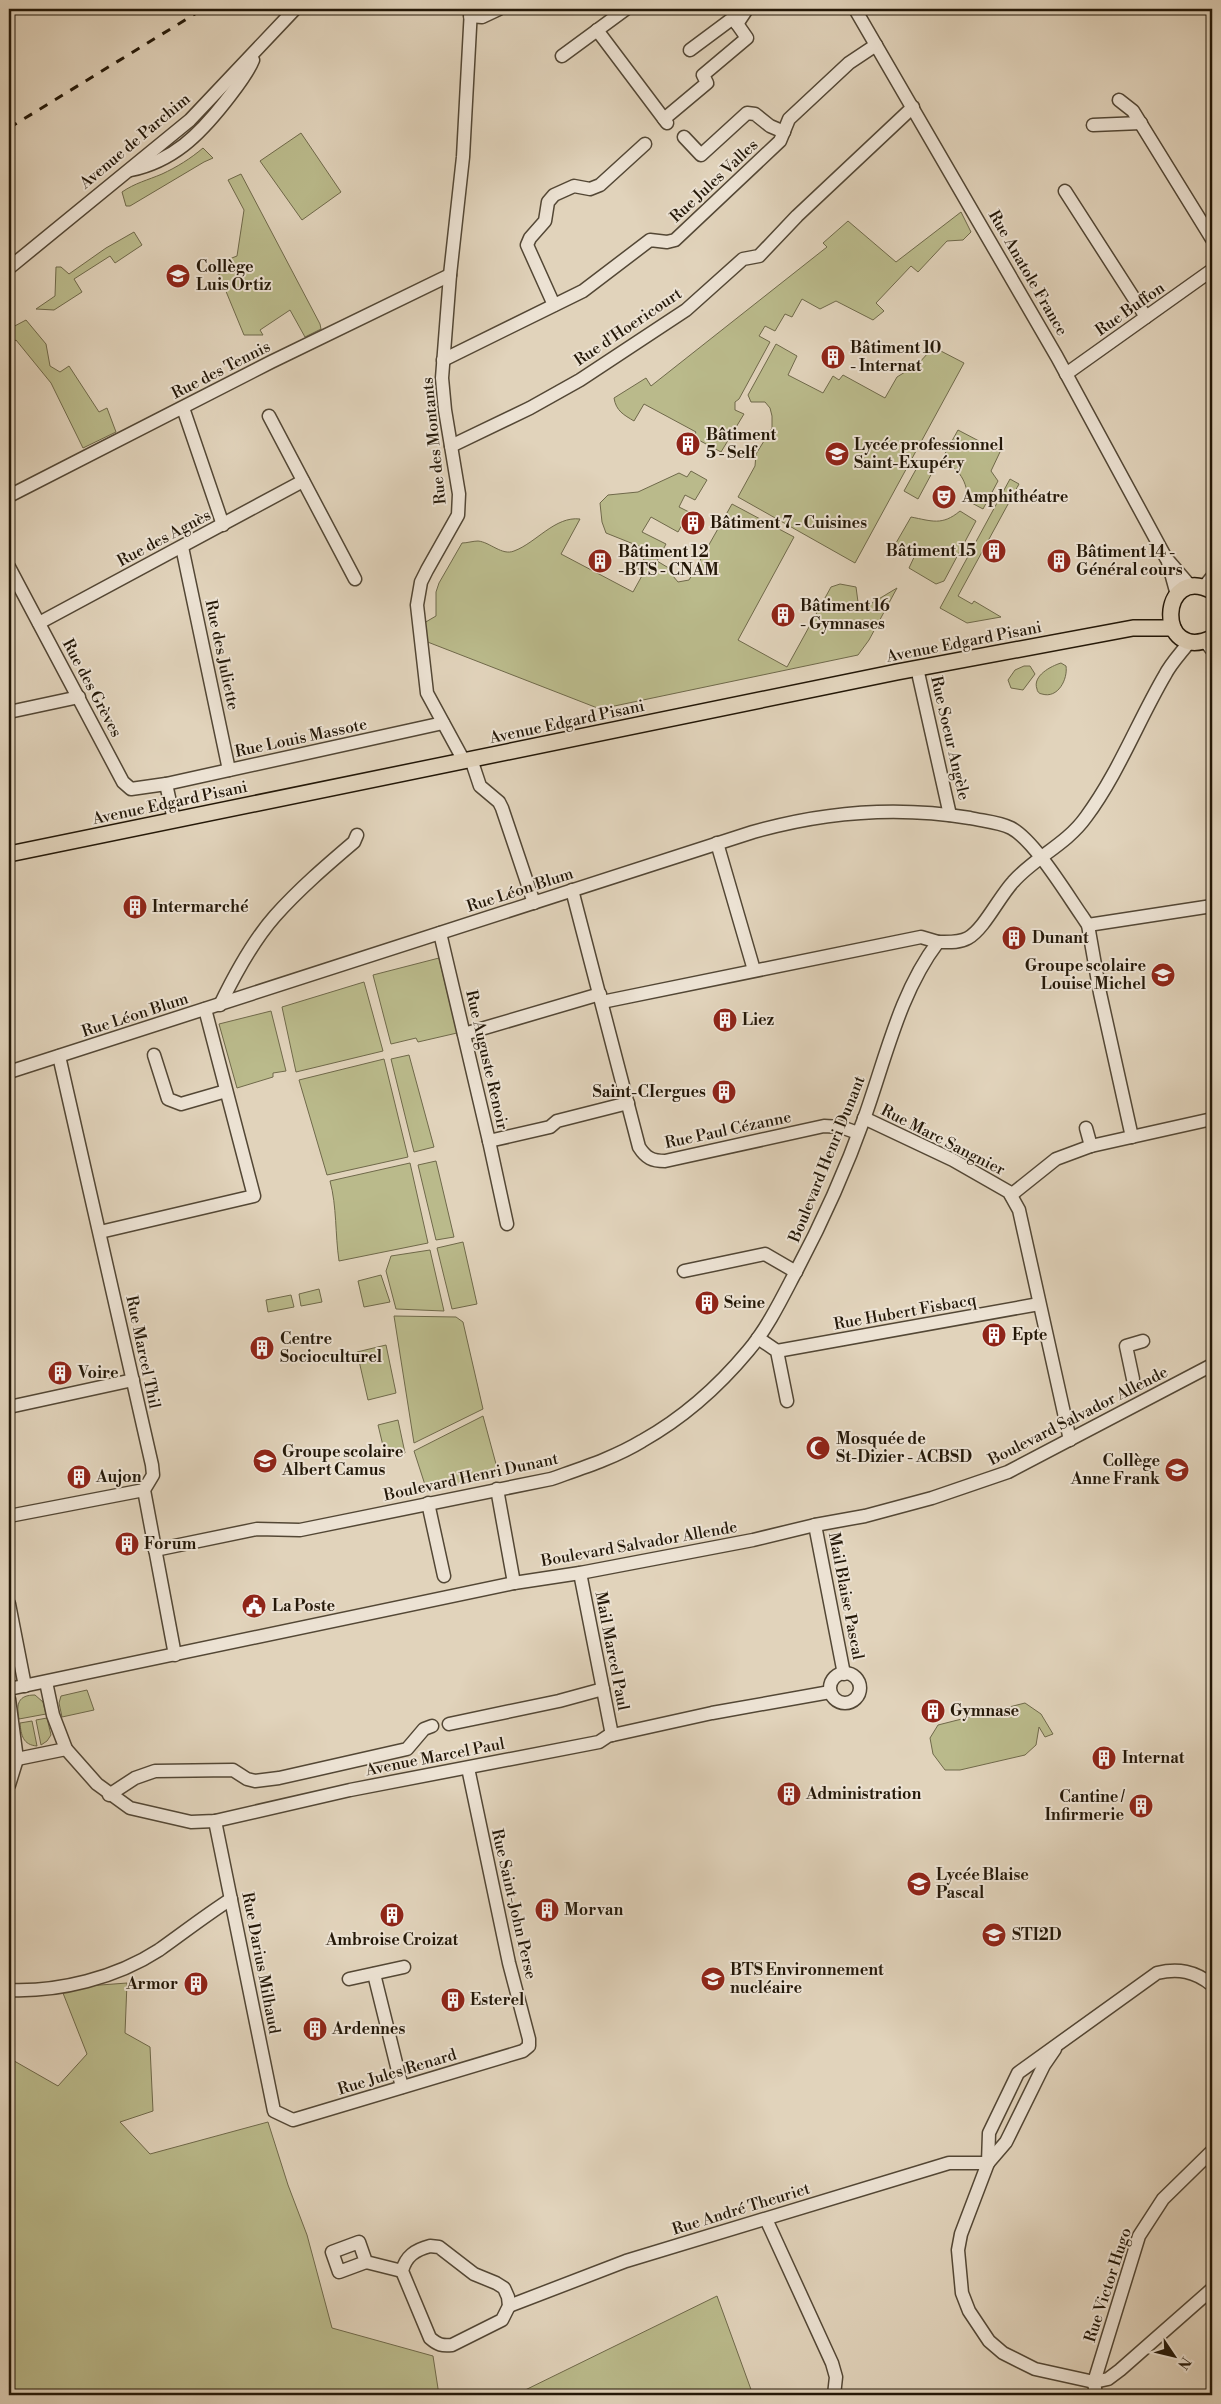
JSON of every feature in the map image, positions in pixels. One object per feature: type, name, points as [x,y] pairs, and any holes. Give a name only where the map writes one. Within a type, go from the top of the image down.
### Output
[{"type":"main road","points":[[1180,635],[1170,613],[1172,603],[1178,595],[1205,585]]},
{"type":"main road","name":"Avenue Edgard Pisani","points":[[9,854],[917,668],[1133,628],[1170,613]]},
{"type":"main road","name":"Avenue Edgard Pisani","points":[[1133,628],[1180,635],[1210,643]]},
{"type":"street","name":"Avenue de Parchim","points":[[9,268],[190,120],[295,9]]},
{"type":"street","points":[[471,13],[482,17],[499,9]]},
{"type":"street","points":[[737,24],[747,9]]},
{"type":"street","name":"Rue Anatole France","points":[[855,9],[1066,374],[1166,558],[1178,595]]},
{"type":"street","points":[[562,56],[622,10]]},
{"type":"street","name":"Rue des Montants","points":[[471,13],[464,157],[450,275],[443,360],[443,392],[459,494],[458,515],[421,582],[417,605],[424,682],[432,703],[468,760],[480,786],[499,802],[534,903]]},
{"type":"street","points":[[598,30],[666,121],[707,83],[703,75],[747,38],[733,18],[690,50]]},
{"type":"street","name":"Rue Jules Valles","points":[[443,360],[583,291],[650,240],[667,242],[676,240],[780,141],[789,119],[849,64],[876,45]]},
{"type":"street","points":[[126,171],[164,160],[188,144],[207,125],[236,89],[251,65],[259,47]]},
{"type":"street","points":[[1119,100],[1133,110],[1212,239]]},
{"type":"street","name":"Rue d'Hoericourt","points":[[451,446],[530,408],[572,384],[686,310],[743,259],[759,256],[797,216],[913,107]]},
{"type":"street","points":[[684,137],[701,156],[747,113],[755,114],[770,126],[784,132]]},
{"type":"street","points":[[1093,125],[1141,123]]},
{"type":"street","points":[[554,304],[527,245],[530,238],[544,221],[548,202],[560,192],[574,186],[590,189],[600,186],[645,144]]},
{"type":"street","points":[[1065,191],[1146,317]]},
{"type":"street","name":"Rue Buffon","points":[[1066,374],[1212,270]]},
{"type":"street","name":"Rue des Tennis","points":[[9,496],[450,275]]},
{"type":"street","points":[[183,408],[223,525]]},
{"type":"street","points":[[269,416],[355,579]]},
{"type":"street","name":"Rue des Agnès","points":[[39,623],[303,481]]},
{"type":"street","name":"Rue des Juliette","points":[[182,547],[229,770]]},
{"type":"street","name":"Rue Anatole France","points":[[1166,558],[1205,585]]},
{"type":"street","name":"Rue des Grèves","points":[[9,567],[126,787],[136,790],[166,784]]},
{"type":"street","points":[[464,1034],[601,998],[922,937],[938,942],[954,942],[968,938],[984,923],[1007,888],[1040,857],[1069,838],[1086,818],[1101,795],[1166,672],[1180,635]]},
{"type":"street","name":"Rue Soeur Angèle","points":[[917,668],[950,815]]},
{"type":"street","points":[[9,712],[79,697]]},
{"type":"street","name":"Rue Louis Massote","points":[[166,784],[443,723]]},
{"type":"street","points":[[166,784],[174,820]]},
{"type":"street","name":"Rue Léon Blum","points":[[9,1072],[717,844],[775,826],[814,818],[876,812],[950,815],[1011,828],[1028,842],[1040,857],[1088,925]]},
{"type":"street","points":[[220,1005],[240,966],[273,918],[306,884],[354,842],[357,834]]},
{"type":"street","points":[[717,844],[754,970]]},
{"type":"street","name":"Rue Paul Cézanne","points":[[572,890],[639,1147],[645,1156],[654,1161],[665,1161],[817,1127],[841,1127],[858,1134]]},
{"type":"street","points":[[1132,1137],[1100,993],[1088,925],[1212,906]]},
{"type":"street","name":"Rue Auguste Renoir","points":[[440,933],[489,1141],[550,1127],[557,1121],[628,1103]]},
{"type":"street","name":"Boulevard Henri Dunant","points":[[156,1550],[257,1530],[300,1530],[551,1479],[590,1465],[641,1442],[669,1424],[712,1390],[758,1338],[796,1272],[821,1226],[858,1134],[911,987],[927,957],[938,942]]},
{"type":"street","points":[[100,1232],[254,1196],[205,1009]]},
{"type":"street","points":[[154,1055],[168,1099],[181,1104],[226,1091]]},
{"type":"street","name":"Rue Marcel Thil","points":[[59,1056],[152,1465],[153,1476],[144,1490]]},
{"type":"street","name":"Rue Marc Sangnier","points":[[864,1118],[953,1160],[1011,1195],[1019,1210],[1070,1440]]},
{"type":"street","points":[[1011,1195],[1056,1159],[1091,1146],[1212,1119]]},
{"type":"street","points":[[1086,1128],[1091,1146]]},
{"type":"street","points":[[489,1141],[507,1224]]},
{"type":"street","points":[[684,1271],[765,1254],[796,1272]]},
{"type":"street","name":"Rue Hubert Fisbacq","points":[[777,1351],[1040,1304]]},
{"type":"street","points":[[758,1338],[777,1351],[787,1401]]},
{"type":"street","points":[[1133,1379],[1126,1346],[1143,1342]]},
{"type":"street","name":"Boulevard Salvador Allende","points":[[9,1690],[514,1583],[580,1573],[753,1540],[815,1525],[865,1516],[932,1498],[1008,1472],[1212,1365]]},
{"type":"street","points":[[9,1407],[133,1380]]},
{"type":"street","points":[[9,1516],[144,1490],[175,1654]]},
{"type":"street","points":[[497,1490],[514,1583]]},
{"type":"street","points":[[428,1503],[444,1576]]},
{"type":"street","name":"Mail Blaise Pascal","points":[[815,1525],[844,1674]]},
{"type":"street","name":"Mail Marcel Paul","points":[[580,1573],[612,1735]]},
{"type":"street","points":[[9,1604],[25,1686]]},
{"type":"street","points":[[844,1674],[852,1675],[858,1681],[860,1689],[857,1697],[850,1702],[842,1703],[834,1699],[830,1692],[831,1683],[836,1676],[844,1674]]},
{"type":"street","name":"Avenue Marcel Paul","points":[[46,1682],[53,1715],[66,1749],[84,1772],[109,1795],[130,1808],[191,1822],[215,1822],[342,1792],[599,1742],[612,1735],[712,1713],[830,1692]]},
{"type":"street","points":[[449,1724],[559,1701],[603,1689]]},
{"type":"street","points":[[9,1699],[17,1759],[9,1785]]},
{"type":"street","points":[[109,1795],[135,1778],[155,1771],[233,1770],[247,1779],[255,1781],[279,1778],[407,1749],[424,1729],[432,1726]]},
{"type":"street","points":[[17,1759],[66,1749]]},
{"type":"street","name":"Rue Saint-John Perse","points":[[468,1768],[509,1963],[529,2039],[529,2046]]},
{"type":"street","name":"Rue Darius Milhaud","points":[[215,1822],[274,2112]]},
{"type":"street","points":[[9,1990],[38,1990],[66,1985],[99,1978],[125,1969],[158,1950],[199,1919],[231,1899]]},
{"type":"street","points":[[349,1979],[404,1967]]},
{"type":"street","points":[[1212,1985],[1194,1973],[1181,1970],[1157,1973],[1056,2048],[1036,2058],[1018,2073],[989,2133],[988,2163],[961,2234],[958,2250],[962,2292],[969,2311],[989,2341],[1019,2363],[1035,2369],[1094,2382],[1108,2379],[1120,2370],[1212,2288]]},
{"type":"street","points":[[374,1974],[402,2087]]},
{"type":"street","name":"Rue Jules Renard","points":[[274,2112],[293,2120],[523,2051],[529,2046]]},
{"type":"street","points":[[988,2163],[1006,2142],[1044,2065],[1056,2048]]},
{"type":"street","name":"Rue Victor Hugo","points":[[1096,2395],[1094,2382],[1139,2236],[1163,2199],[1212,2151]]},
{"type":"street","name":"Rue André Theuriet","points":[[509,2306],[626,2261],[949,2163],[988,2163]]},
{"type":"street","points":[[766,2219],[832,2363],[836,2377],[834,2395]]},
{"type":"street","points":[[430,2246],[439,2248],[474,2274],[504,2288],[508,2297],[509,2306],[507,2314],[495,2325],[452,2345],[444,2346],[430,2338],[402,2271],[410,2255],[418,2249],[430,2246]]},
{"type":"street","points":[[366,2262],[402,2271]]},
{"type":"green space","points":[[301,133],[341,192],[302,220],[260,161]]},
{"type":"green space","points":[[203,148],[213,158],[130,206],[126,206],[122,192],[173,169]]},
{"type":"green space","points":[[241,174],[320,324],[321,329],[305,337],[290,310],[260,330],[263,335],[244,335],[218,272],[225,269],[219,263],[237,256],[244,210],[228,180]]},
{"type":"green space","points":[[961,212],[971,232],[963,240],[947,241],[918,272],[911,266],[876,303],[884,311],[873,320],[836,301],[820,309],[802,299],[792,317],[785,314],[775,331],[765,326],[759,336],[770,342],[739,399],[735,402],[735,410],[744,414],[721,452],[693,437],[696,432],[644,404],[634,421],[624,415],[617,406],[614,398],[646,378],[651,386],[827,247],[823,243],[848,221],[896,262]]},
{"type":"green space","points":[[134,232],[142,245],[115,263],[110,256],[74,279],[82,292],[54,310],[36,309],[55,296],[56,267],[61,267],[69,274],[106,248]]},
{"type":"green space","points":[[26,320],[46,344],[50,366],[60,372],[69,366],[99,412],[107,408],[116,432],[83,448],[51,383],[16,340],[9,345],[9,329]]},
{"type":"green space","points":[[776,344],[797,356],[788,375],[823,393],[833,376],[839,380],[843,375],[885,398],[897,377],[918,364],[929,352],[937,349],[964,363],[855,563],[738,497],[755,466],[756,454],[772,428],[770,408],[765,402],[751,402],[748,395]]},
{"type":"green space","points":[[958,430],[1000,452],[991,471],[998,481],[983,509],[968,501],[964,482],[958,472],[942,459]]},
{"type":"green space","points":[[919,464],[933,471],[918,499],[904,491]]},
{"type":"green space","points":[[691,471],[707,480],[695,500],[685,495],[679,507],[689,512],[678,532],[651,517],[642,532],[666,544],[657,561],[672,570],[673,576],[678,582],[689,580],[732,504],[794,537],[738,640],[787,667],[831,587],[840,584],[856,587],[858,602],[867,606],[897,588],[869,640],[858,655],[600,709],[425,641],[424,623],[436,616],[436,592],[439,583],[462,543],[478,541],[505,552],[510,552],[522,547],[562,522],[580,519],[561,554],[633,592],[644,572],[638,569],[644,559],[641,547],[606,533],[602,522],[600,503],[608,495],[638,492],[679,473],[687,477]]},
{"type":"green space","points":[[1010,479],[1019,484],[958,596],[972,604],[974,601],[1001,617],[967,623],[940,608]]},
{"type":"green space","points":[[960,511],[976,521],[944,581],[936,584],[909,568],[916,553],[896,543],[911,517],[942,521]]},
{"type":"green space","points":[[1061,663],[1066,666],[1066,671],[1061,687],[1053,694],[1039,693],[1037,691],[1037,680],[1043,672]]},
{"type":"green space","points":[[1024,666],[1030,666],[1035,674],[1023,690],[1011,688],[1008,680],[1015,670]]},
{"type":"green space","points":[[439,958],[457,1033],[418,1042],[416,1038],[391,1044],[373,975]]},
{"type":"green space","points":[[364,982],[383,1051],[296,1072],[282,1007]]},
{"type":"green space","points":[[271,1011],[286,1071],[273,1073],[273,1077],[237,1088],[219,1024]]},
{"type":"green space","points":[[409,1055],[434,1147],[414,1152],[391,1059]]},
{"type":"green space","points":[[384,1059],[408,1157],[327,1175],[299,1080]]},
{"type":"green space","points":[[436,1161],[454,1237],[436,1240],[418,1165]]},
{"type":"green space","points":[[410,1163],[428,1243],[339,1261],[334,1201],[330,1181]]},
{"type":"green space","points":[[463,1242],[477,1304],[452,1309],[437,1248]]},
{"type":"green space","points":[[430,1250],[444,1311],[396,1309],[386,1271],[391,1256]]},
{"type":"green space","points":[[381,1275],[390,1302],[364,1307],[358,1281]]},
{"type":"green space","points":[[319,1289],[322,1302],[301,1306],[299,1294]]},
{"type":"green space","points":[[291,1295],[294,1307],[268,1312],[266,1300]]},
{"type":"green space","points":[[394,1316],[456,1317],[463,1322],[483,1409],[414,1443]]},
{"type":"green space","points":[[386,1345],[396,1393],[368,1400],[357,1352]]},
{"type":"green space","points":[[483,1416],[499,1475],[427,1491],[414,1451]]},
{"type":"green space","points":[[398,1420],[405,1453],[386,1458],[378,1425]]},
{"type":"green space","points":[[87,1690],[94,1710],[62,1717],[59,1703],[61,1696]]},
{"type":"green space","points":[[29,1695],[35,1695],[43,1702],[46,1714],[19,1719],[18,1705],[20,1701]]},
{"type":"green space","points":[[1025,1703],[1041,1714],[1053,1734],[1045,1737],[1039,1727],[1036,1745],[1025,1755],[960,1770],[945,1770],[933,1754],[930,1738],[938,1725]]},
{"type":"green space","points":[[47,1718],[51,1735],[41,1745],[36,1720]]},
{"type":"green space","points":[[32,1721],[37,1746],[29,1744],[21,1732],[20,1723]]},
{"type":"green space","points":[[127,1983],[125,2033],[150,2047],[153,2111],[120,2122],[150,2154],[268,2122],[288,2185],[307,2235],[332,2328],[433,2356],[439,2395],[9,2395],[9,2058],[58,2086],[87,2054],[61,1988]]},
{"type":"green space","points":[[717,2296],[753,2395],[515,2395]]},
{"type":"railway","points":[[9,128],[203,9]]},
{"type":"place","name":"Collège Luis Ortiz","points":[[178,276]]},
{"type":"place","name":"Bâtiment 10 - Internat","points":[[833,357]]},
{"type":"place","name":"Bâtiment 5 - Self","points":[[688,444]]},
{"type":"place","name":"Lycée professionnel Saint-Exupéry","points":[[837,454]]},
{"type":"place","name":"Amphithéatre","points":[[944,497]]},
{"type":"place","name":"Bâtiment 7 - Cuisines","points":[[693,523]]},
{"type":"place","name":"Bâtiment 15","points":[[994,551]]},
{"type":"place","name":"Bâtiment 12 -BTS - CNAM","points":[[600,561]]},
{"type":"place","name":"Bâtiment 14 - Général cours","points":[[1059,561]]},
{"type":"place","name":"Bâtiment 16 - Gymnases","points":[[783,615]]},
{"type":"place","name":"Intermarché","points":[[135,907]]},
{"type":"place","name":"Dunant","points":[[1014,938]]},
{"type":"place","name":"Groupe scolaire Louise Michel","points":[[1163,975]]},
{"type":"place","name":"Liez","points":[[725,1020]]},
{"type":"place","name":"Saint-CIergues","points":[[724,1092]]},
{"type":"place","name":"Seine","points":[[707,1303]]},
{"type":"place","name":"Epte","points":[[994,1335]]},
{"type":"place","name":"Centre Socioculturel","points":[[262,1348]]},
{"type":"place","name":"Voire","points":[[60,1373]]},
{"type":"place","name":"Mosquée de St-Dizier - ACBSD","points":[[818,1448]]},
{"type":"place","name":"Groupe scolaire Albert Camus","points":[[265,1461]]},
{"type":"place","name":"Collège Anne Frank","points":[[1177,1470]]},
{"type":"place","name":"Aujon","points":[[79,1477]]},
{"type":"place","name":"Forum","points":[[127,1544]]},
{"type":"place","name":"La Poste","points":[[254,1606]]},
{"type":"place","name":"Gymnase","points":[[933,1711]]},
{"type":"place","name":"Internat","points":[[1104,1758]]},
{"type":"place","name":"Administration","points":[[789,1794]]},
{"type":"place","name":"Cantine / Infirmerie","points":[[1141,1806]]},
{"type":"place","name":"Lycée Blaise Pascal","points":[[919,1884]]},
{"type":"place","name":"Morvan","points":[[547,1910]]},
{"type":"place","name":"Ambroise Croizat","points":[[392,1915]]},
{"type":"place","name":"STI2D","points":[[994,1935]]},
{"type":"place","name":"BTS Environnement nucléaire","points":[[713,1979]]},
{"type":"place","name":"Armor","points":[[196,1984]]},
{"type":"place","name":"Esterel","points":[[453,2000]]},
{"type":"place","name":"Ardennes","points":[[315,2029]]}]
